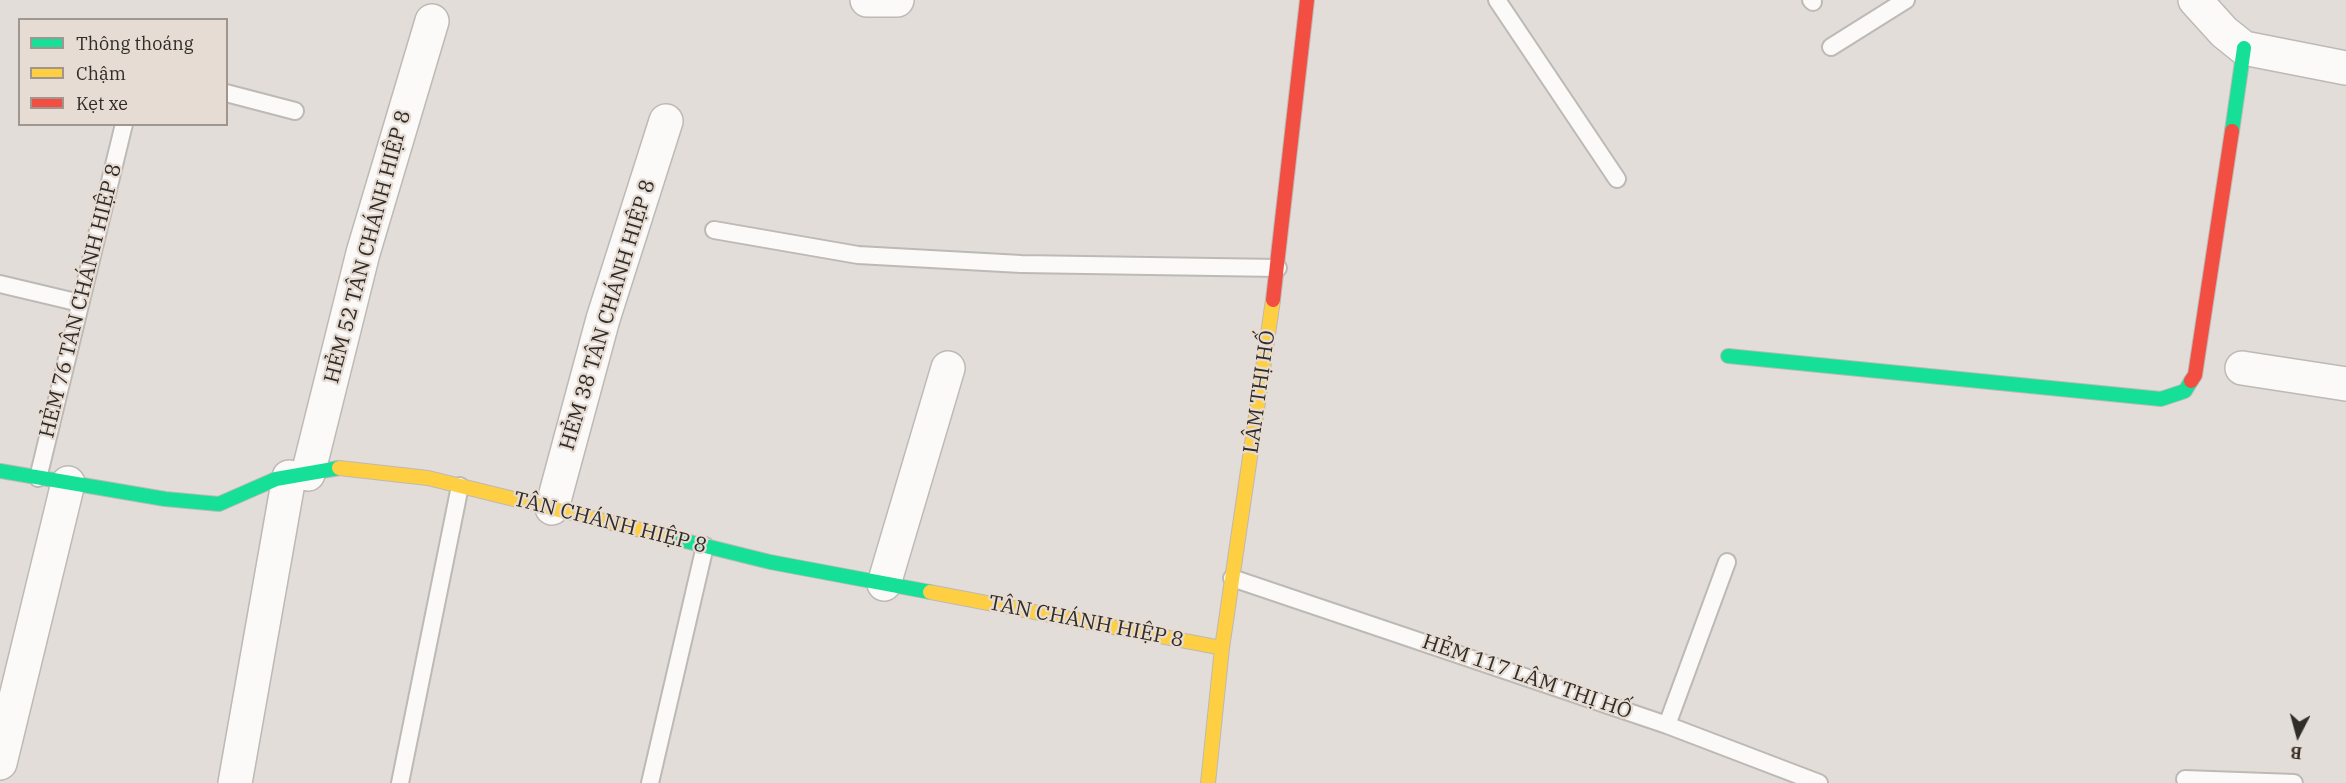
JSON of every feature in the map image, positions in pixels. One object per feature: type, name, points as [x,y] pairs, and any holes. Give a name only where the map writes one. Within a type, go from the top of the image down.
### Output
[{"type":"street","points":[[867,0],[897,0]]},
{"type":"street","name":"LÂM THỊ HỐ","points":[[1208,783],[1222,648],[1278,268],[1307,0]]},
{"type":"street","points":[[2195,0],[2224,32],[2244,48],[2346,68]]},
{"type":"street","name":"HẺM 52 TÂN CHÁNH HIỆP 8","points":[[235,783],[298,475],[432,21]]},
{"type":"street","points":[[1728,356],[2161,399],[2185,391],[2195,375],[2244,48]]},
{"type":"street","name":"HẺM 38 TÂN CHÁNH HIỆP 8","points":[[552,508],[603,319],[666,122]]},
{"type":"street","points":[[884,584],[948,368]]},
{"type":"street","points":[[2242,368],[2346,384]]},
{"type":"street","name":"TÂN CHÁNH HIỆP 8","points":[[0,471],[219,504],[276,479],[336,468],[428,478],[770,562],[1222,648]]},
{"type":"street","points":[[0,762],[53,480]]},
{"type":"lane","points":[[1497,0],[1617,179]]},
{"type":"lane","points":[[1831,47],[1906,0]]},
{"type":"lane","points":[[228,94],[295,111]]},
{"type":"lane","name":"HẺM 76 TÂN CHÁNH HIỆP 8","points":[[53,480],[80,303],[124,126]]},
{"type":"lane","points":[[714,230],[858,255],[1021,264],[1278,268]]},
{"type":"lane","points":[[0,284],[80,303]]},
{"type":"lane","points":[[400,783],[460,486]]},
{"type":"lane","points":[[650,783],[705,546]]},
{"type":"lane","points":[[1667,725],[1727,562]]},
{"type":"lane","name":"HẺM 117 LÂM THỊ HỐ","points":[[1232,578],[1667,725],[1819,783]]},
{"type":"lane","points":[[2185,779],[2294,783]]},
{"type":"traffic: fast","points":[[2232,131],[2244,48]]},
{"type":"traffic: fast","points":[[1728,356],[2161,399],[2185,391],[2191,381]]},
{"type":"traffic: fast","points":[[0,471],[165,499],[219,504],[276,479],[339,468]]},
{"type":"traffic: fast","points":[[665,536],[770,562],[930,592]]},
{"type":"traffic: slow","points":[[1208,783],[1222,648],[1273,300]]},
{"type":"traffic: slow","points":[[339,468],[428,478],[665,536]]},
{"type":"traffic: slow","points":[[930,592],[1222,648]]},
{"type":"traffic: jam","points":[[1273,300],[1307,0]]},
{"type":"traffic: jam","points":[[2191,381],[2195,375],[2232,131]]}]
